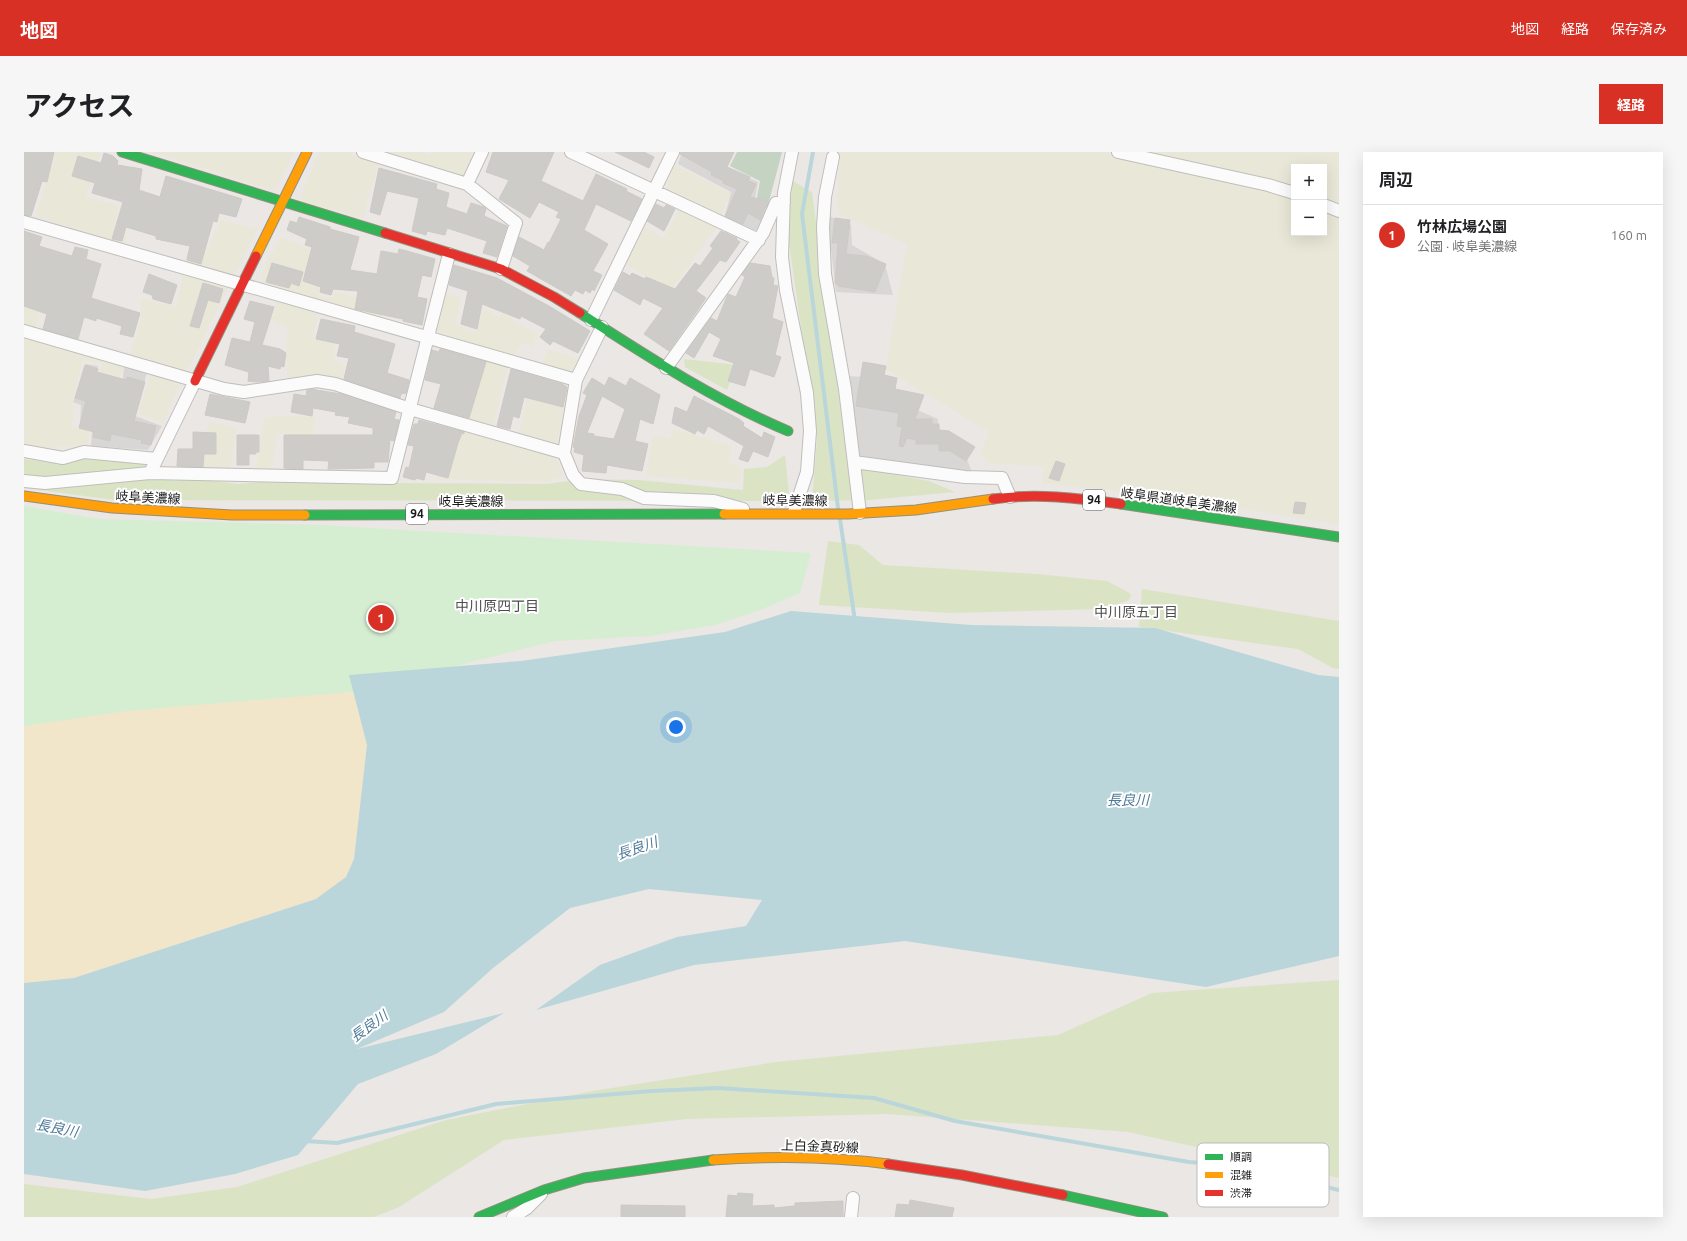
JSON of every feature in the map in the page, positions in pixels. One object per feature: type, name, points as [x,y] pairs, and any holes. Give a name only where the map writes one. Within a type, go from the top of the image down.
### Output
[{"type":"main road","points":[[122,152],[449,254],[502,269],[554,297],[666,368],[757,418],[788,431]]},
{"type":"main road","points":[[195,381],[307,152]]},
{"type":"main road","name":"岐阜美濃線","points":[[24,496],[112,508],[232,515],[794,512],[848,514]]},
{"type":"main road","name":"岐阜県道岐阜美濃線","points":[[848,514],[916,510],[1010,497],[1044,496],[1085,499],[1339,537]]},
{"type":"main road","name":"上白金真砂線","points":[[479,1217],[583,1178],[689,1161],[755,1157],[837,1159],[898,1164],[1003,1182],[1164,1217]]},
{"type":"street","points":[[363,152],[467,184],[516,223],[502,269]]},
{"type":"street","points":[[467,184],[482,152]]},
{"type":"street","points":[[571,152],[759,240]]},
{"type":"street","points":[[591,320],[673,152]]},
{"type":"street","points":[[792,152],[787,171],[784,202],[782,257],[786,290],[806,393],[810,431],[807,472],[794,512]]},
{"type":"street","points":[[1118,152],[1268,185],[1291,192]]},
{"type":"street","points":[[833,157],[825,197],[823,227],[825,274],[845,389],[860,513]]},
{"type":"street","points":[[666,368],[759,240],[776,203],[784,202]]},
{"type":"street","points":[[1327,206],[1339,212]]},
{"type":"street","points":[[24,222],[576,380]]},
{"type":"street","points":[[24,481],[45,483],[150,473],[392,478],[449,254]]},
{"type":"street","points":[[602,327],[576,380],[564,453],[573,475],[581,484],[622,489],[644,498],[714,501],[754,513]]},
{"type":"street","points":[[24,331],[195,381],[244,392],[317,381],[335,384],[410,409],[564,453]]},
{"type":"street","points":[[150,473],[195,381]]},
{"type":"street","points":[[24,451],[63,458],[84,452],[157,459]]},
{"type":"street","points":[[854,462],[965,477],[1002,478],[1010,497]]},
{"type":"street","points":[[514,1217],[527,1208],[543,1192]]},
{"type":"street","points":[[851,1217],[853,1198]]},
{"type":"shaded area","points":[[55,152],[97,152],[101,154],[86,197],[119,206],[113,231],[127,236],[125,245],[36,216]]},
{"type":"shaded area","points":[[153,152],[294,152],[275,191]]},
{"type":"shaded area","points":[[320,152],[351,152],[351,155],[378,163],[363,218],[304,202],[300,198]]},
{"type":"shaded area","points":[[383,152],[420,152],[430,156],[432,152],[476,152],[467,173],[461,175]]},
{"type":"shaded area","points":[[682,152],[733,152],[727,167],[758,182],[754,204],[767,211],[760,229],[754,230],[725,216],[731,192],[678,164]]},
{"type":"shaded area","points":[[840,152],[1106,152],[1119,157],[1195,170],[1291,197],[1291,236],[1327,236],[1327,211],[1339,216],[1339,524],[1142,493],[1042,483],[1045,466],[993,464],[980,456],[989,432],[886,369],[907,244],[837,213]]},
{"type":"shaded area","points":[[1144,152],[1339,152],[1339,204],[1327,199],[1327,164],[1291,164],[1291,184]]},
{"type":"shaded area","points":[[674,164],[730,193],[716,228],[670,291],[626,265],[645,228],[663,238],[685,201],[666,189]]},
{"type":"shaded area","points":[[827,215],[851,225],[852,245],[885,264],[893,295],[836,292]]},
{"type":"shaded area","points":[[220,220],[257,229],[187,371],[130,354],[141,319],[141,298],[176,307],[188,249],[206,253]]},
{"type":"shaded area","points":[[281,237],[326,256],[318,295],[332,299],[335,292],[384,303],[382,317],[321,302],[312,340],[335,343],[334,359],[345,366],[342,380],[327,376],[287,379],[287,327],[271,320],[281,288],[260,281],[267,262]]},
{"type":"shaded area","points":[[48,288],[32,339],[124,367],[119,377],[110,374],[100,408],[90,406],[102,364],[83,360],[71,405],[75,406],[71,428],[90,430],[88,445],[38,448],[24,445],[24,304]]},
{"type":"shaded area","points":[[446,293],[461,298],[455,324],[476,332],[484,308],[500,318],[505,295],[519,304],[511,320],[537,333],[533,347],[521,343],[515,355],[510,355],[493,426],[519,434],[527,398],[533,399],[541,376],[568,383],[555,455],[563,476],[546,482],[437,479],[458,429],[463,430],[490,349],[440,334],[437,329]]},
{"type":"shaded area","points":[[548,349],[579,360],[575,368],[569,371],[543,363]]},
{"type":"shaded area","points":[[125,361],[148,369],[135,416],[162,426],[148,450],[91,446],[92,430],[80,424],[81,405],[73,402],[86,364],[98,366],[89,407],[122,384]]},
{"type":"shaded area","points":[[151,373],[180,383],[163,423],[138,414]]},
{"type":"shaded area","points":[[846,376],[889,378],[887,389],[904,404],[938,419],[937,442],[964,452],[972,472],[856,458]]},
{"type":"shaded area","points":[[285,415],[315,417],[313,438],[277,433],[272,469],[256,468],[264,418]]},
{"type":"shaded area","points":[[209,422],[237,428],[230,468],[199,467]]},
{"type":"shaded area","points":[[673,429],[731,445],[729,463],[742,468],[739,483],[646,476],[653,435],[670,439]]},
{"type":"green space","points":[[737,152],[782,152],[767,209],[756,203],[760,181],[730,166]]},
{"type":"green space","points":[[791,180],[812,192],[848,466],[929,481],[955,492],[869,500],[812,501],[817,439],[788,236],[792,184]]},
{"type":"green space","points":[[684,359],[737,365],[727,390],[685,367]]},
{"type":"green space","points":[[785,455],[789,493],[783,501],[115,500],[24,488],[24,459],[66,464],[81,459],[137,462],[159,465],[171,481],[204,480],[238,484],[260,482],[546,484],[585,479],[638,480],[743,490],[744,469],[767,467]]},
{"type":"green space","points":[[24,506],[99,519],[318,525],[811,553],[800,593],[760,610],[715,625],[650,636],[555,641],[352,692],[126,711],[24,726]]},
{"type":"green space","points":[[828,541],[859,545],[883,565],[1037,574],[1107,581],[1131,595],[1129,600],[1104,609],[950,613],[819,605]]},
{"type":"green space","points":[[1142,589],[1339,621],[1339,669],[1333,668],[1298,649],[1139,627]]},
{"type":"green space","points":[[1339,980],[1339,1178],[1329,1176],[1329,1143],[1197,1143],[1197,1147],[1128,1132],[888,1114],[687,1119],[504,1140],[399,1207],[374,1217],[24,1217],[24,1184],[151,1199],[237,1187],[446,1120],[593,1091],[776,1062],[1058,1035],[1152,993]]},
{"type":"sand","points":[[349,675],[367,745],[354,859],[346,877],[316,899],[74,978],[24,983],[24,700]]},
{"type":"water","name":"長良川","points":[[791,611],[971,625],[1155,628],[1318,675],[1339,677],[1339,956],[1206,987],[905,941],[694,965],[536,1010],[600,965],[677,937],[746,926],[762,900],[649,889],[570,908],[493,968],[444,1012],[357,1049],[504,1013],[436,1054],[358,1084],[298,1155],[235,1174],[145,1191],[24,1174],[24,983],[74,978],[316,899],[346,877],[354,859],[367,745],[349,675],[521,661],[725,632]]},
{"type":"building","points":[[24,152],[54,152],[47,182],[42,181],[31,216],[24,215]]},
{"type":"building","points":[[493,152],[554,152],[541,181],[583,201],[596,174],[627,189],[626,191],[642,199],[631,221],[596,204],[584,230],[608,244],[593,271],[602,275],[594,291],[592,289],[590,293],[585,290],[583,294],[575,290],[571,296],[527,271],[530,266],[513,256],[519,237],[544,250],[561,219],[556,217],[559,212],[539,202],[530,218],[499,199],[509,180],[486,172]]},
{"type":"building","points":[[615,152],[644,152],[654,157],[649,168]]},
{"type":"building","points":[[680,152],[734,152],[727,167],[750,177],[748,181],[756,184],[750,197],[768,201],[760,220],[748,213],[743,224],[725,216],[737,189],[723,183],[724,181],[711,175],[712,172],[680,154]]},
{"type":"building","points":[[104,153],[113,156],[118,161],[117,165],[142,169],[139,190],[160,197],[166,176],[242,199],[236,217],[219,213],[217,222],[213,221],[201,264],[187,260],[190,246],[156,239],[156,236],[126,227],[122,241],[112,239],[123,202],[92,193],[95,183],[72,176],[78,156],[101,163]]},
{"type":"building","points":[[379,168],[437,184],[436,189],[449,193],[446,207],[467,214],[471,203],[484,207],[486,209],[484,216],[507,226],[497,257],[483,253],[487,241],[447,228],[445,235],[427,231],[426,235],[412,231],[419,198],[387,191],[380,215],[370,212]]},
{"type":"building","points":[[656,204],[664,208],[666,205],[675,209],[664,231],[647,221]]},
{"type":"building","points":[[299,217],[330,227],[330,229],[359,237],[350,270],[377,274],[381,251],[398,254],[399,249],[435,259],[431,277],[422,275],[417,297],[427,299],[422,325],[403,321],[403,319],[355,309],[358,291],[333,289],[331,295],[320,292],[321,287],[303,281],[312,247],[305,245],[307,239],[287,230],[290,221],[297,223]]},
{"type":"building","points":[[835,218],[850,220],[846,254],[866,256],[886,264],[875,292],[838,286],[838,284],[835,284],[838,243],[832,243]]},
{"type":"building","points":[[24,231],[42,237],[39,246],[72,256],[75,247],[88,250],[86,259],[101,264],[91,298],[140,313],[133,337],[120,334],[122,326],[96,318],[96,321],[84,317],[78,339],[43,329],[47,314],[24,306]]},
{"type":"building","points":[[721,231],[737,238],[736,239],[740,242],[726,262],[720,260],[696,291],[706,298],[669,351],[644,334],[663,308],[643,298],[640,305],[614,290],[623,272],[630,276],[632,273],[645,279],[646,277],[675,289],[695,263],[700,266],[713,248],[710,246]]},
{"type":"building","points":[[272,263],[303,272],[299,286],[291,283],[289,288],[266,282]]},
{"type":"building","points":[[750,263],[770,266],[772,277],[774,278],[773,285],[778,286],[772,318],[783,322],[775,355],[781,357],[774,377],[750,369],[745,386],[728,381],[734,363],[713,356],[721,339],[709,332],[694,358],[686,353],[711,318],[717,321],[728,294],[736,297],[745,277],[742,275]]},
{"type":"building","points":[[454,265],[497,278],[549,306],[590,331],[578,353],[553,341],[550,345],[540,337],[546,329],[521,316],[520,319],[482,304],[477,329],[461,324],[468,291],[449,285]]},
{"type":"building","points":[[149,274],[177,285],[171,304],[153,299],[152,295],[143,292]]},
{"type":"building","points":[[203,283],[223,289],[219,303],[208,300],[199,328],[190,326]]},
{"type":"building","points":[[250,301],[274,307],[262,345],[280,349],[286,353],[284,367],[281,366],[280,369],[268,366],[269,381],[248,381],[249,372],[225,365],[232,338],[250,342],[255,322],[244,319]]},
{"type":"building","points":[[321,319],[355,326],[354,332],[395,344],[387,373],[409,380],[406,393],[401,394],[400,398],[344,379],[349,358],[337,356],[340,344],[316,339]]},
{"type":"building","points":[[440,349],[486,362],[469,418],[434,408],[441,384],[425,380],[432,350],[439,352]]},
{"type":"building","points":[[863,362],[886,366],[884,375],[897,378],[895,389],[924,395],[915,419],[932,419],[932,424],[939,424],[939,430],[949,431],[975,447],[966,461],[950,451],[939,451],[939,444],[916,444],[916,440],[907,438],[903,447],[899,446],[902,427],[897,426],[899,413],[856,406]]},
{"type":"building","points":[[85,365],[98,369],[97,372],[126,380],[127,377],[145,382],[134,421],[156,426],[151,445],[141,443],[142,440],[111,434],[110,441],[93,437],[94,432],[79,428],[86,401],[75,398]]},
{"type":"building","points":[[511,369],[562,384],[567,387],[563,407],[524,397],[519,418],[513,416],[510,429],[497,426]]},
{"type":"building","points":[[609,377],[626,386],[630,378],[660,395],[653,424],[640,419],[635,441],[648,444],[642,471],[607,465],[606,473],[582,471],[584,455],[574,452],[575,448],[573,447],[579,416],[587,395],[583,393],[592,378],[605,386]],"holes":[[[602,396],[625,409],[614,439],[594,436],[594,434],[587,433]]]},
{"type":"building","points":[[311,389],[341,394],[396,412],[394,419],[399,420],[394,441],[390,440],[388,462],[374,462],[374,468],[328,469],[329,461],[303,460],[303,469],[284,468],[284,435],[373,435],[373,428],[348,423],[350,417],[335,415],[336,412],[313,408],[312,416],[291,412],[294,394],[306,396],[307,390]]},
{"type":"building","points":[[210,394],[250,402],[245,423],[205,415]]},
{"type":"building","points":[[694,396],[739,419],[744,423],[743,426],[762,438],[764,432],[775,437],[768,457],[753,451],[748,462],[739,459],[744,446],[708,426],[704,434],[697,430],[695,434],[672,423],[675,407],[687,412]]},
{"type":"building","points":[[419,420],[464,432],[464,434],[462,433],[458,443],[448,478],[426,472],[424,480],[416,478],[415,480],[403,477],[406,467],[409,468],[414,446],[408,445],[414,424],[418,424]]},
{"type":"building","points":[[193,432],[216,433],[216,454],[204,454],[203,467],[177,466],[178,449],[193,449]]},
{"type":"building","points":[[237,435],[259,435],[259,452],[256,452],[256,454],[249,454],[249,465],[237,465]]},
{"type":"building","points":[[1056,461],[1065,464],[1059,481],[1049,478]]},
{"type":"building","points":[[1295,502],[1306,503],[1304,514],[1293,513]]},
{"type":"building","points":[[738,1193],[753,1194],[752,1206],[774,1205],[774,1208],[795,1206],[795,1203],[843,1201],[843,1217],[726,1217],[728,1195],[737,1196]]},
{"type":"building","points":[[910,1200],[954,1208],[952,1217],[895,1217],[897,1204],[909,1205]]},
{"type":"building","points":[[621,1205],[685,1206],[685,1217],[621,1217]]},
{"type":"waterway","points":[[813,152],[802,214],[838,508]]},
{"type":"waterway","points":[[840,519],[855,621]]},
{"type":"waterway","points":[[305,1141],[337,1143],[496,1104],[652,1091],[718,1088],[874,1098],[955,1121],[1197,1163]]},
{"type":"waterway","points":[[1329,1188],[1339,1190]]},
{"type":"traffic: fast","points":[[122,152],[385,233]]},
{"type":"traffic: fast","points":[[580,313],[707,391],[734,406],[788,431]]},
{"type":"traffic: fast","points":[[1121,504],[1339,537]]},
{"type":"traffic: fast","points":[[305,515],[724,514]]},
{"type":"traffic: fast","points":[[479,1217],[544,1190],[584,1178],[713,1160]]},
{"type":"traffic: fast","points":[[1063,1195],[1163,1217]]},
{"type":"traffic: slow","points":[[256,256],[307,152]]},
{"type":"traffic: slow","points":[[24,496],[112,508],[232,515],[305,515]]},
{"type":"traffic: slow","points":[[724,514],[848,514],[916,510],[993,499]]},
{"type":"traffic: slow","points":[[713,1160],[822,1158],[888,1164]]},
{"type":"traffic: jam","points":[[385,233],[501,269],[554,297],[580,313]]},
{"type":"traffic: jam","points":[[195,381],[256,256]]},
{"type":"traffic: jam","points":[[993,499],[1041,496],[1121,504]]},
{"type":"traffic: jam","points":[[888,1164],[962,1175],[1063,1195]]},
{"type":"place","name":"竹林広場公園","points":[[381,618]]},
{"type":"district","name":"中川原四丁目","points":[[497,606]]},
{"type":"district","name":"中川原五丁目","points":[[1136,612]]}]
